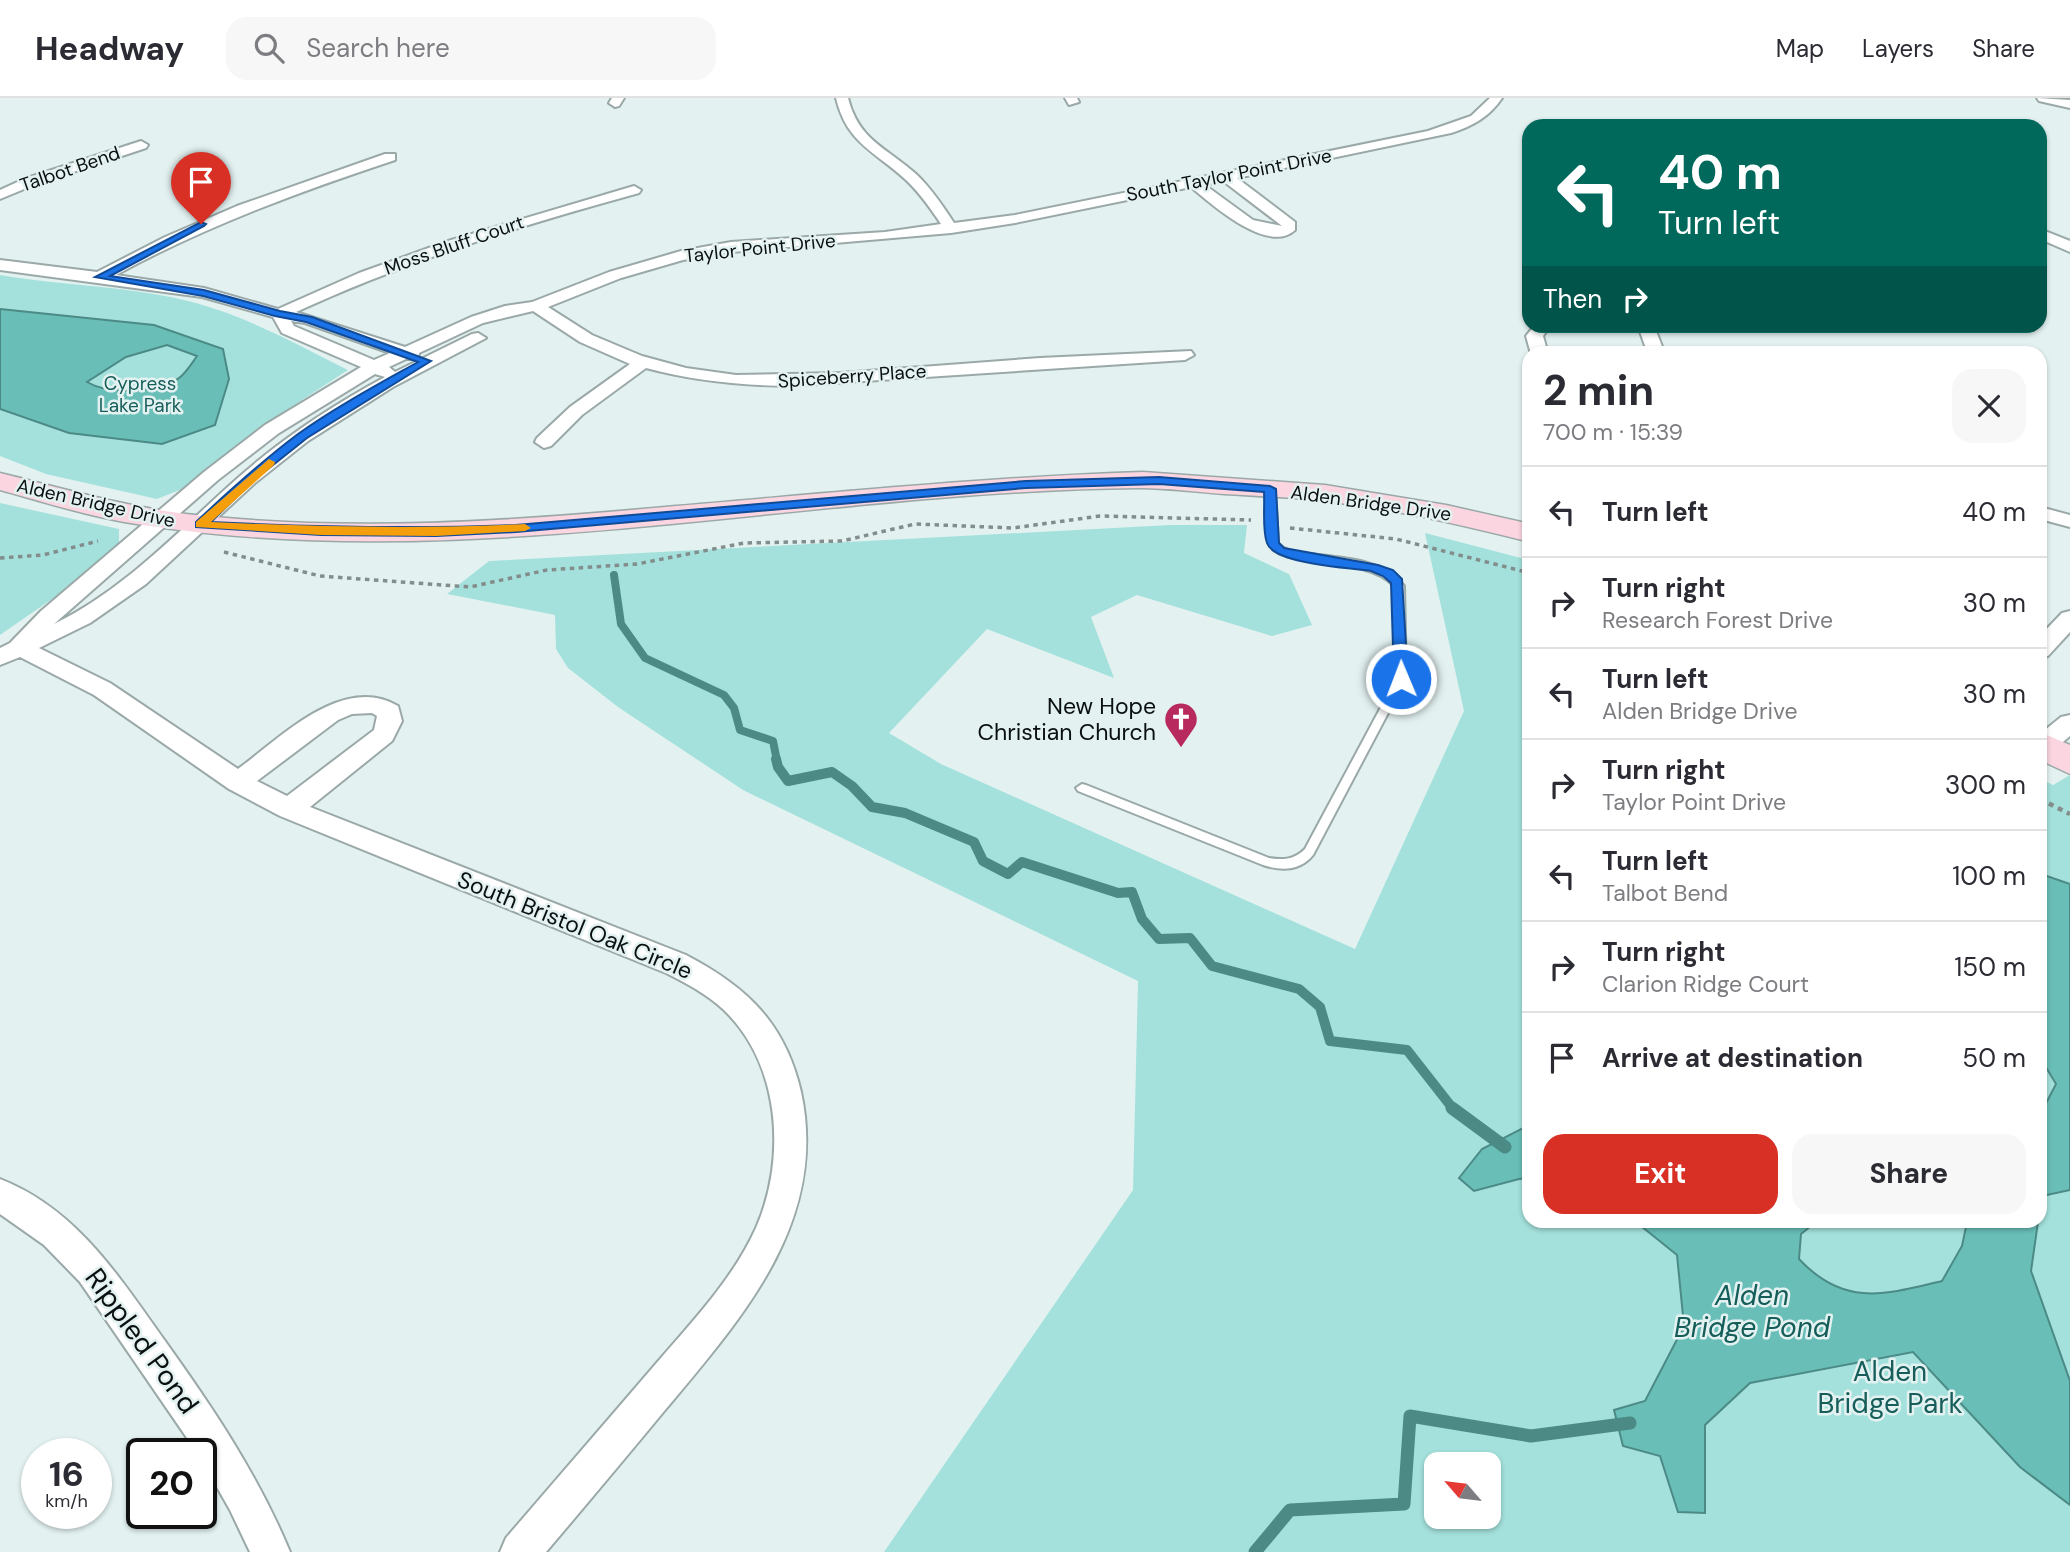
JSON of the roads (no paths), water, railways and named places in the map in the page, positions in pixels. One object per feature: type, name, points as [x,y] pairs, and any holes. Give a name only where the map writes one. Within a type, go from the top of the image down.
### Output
[{"type":"street","points":[[842,98],[851,128],[864,142],[913,179],[933,201],[951,229]]},
{"type":"street","name":"South Taylor Point Drive","points":[[951,229],[1015,219],[1447,130],[1482,114],[1496,98]]},
{"type":"street","points":[[2043,98],[2070,104]]},
{"type":"street","name":"Talbot Bend","points":[[0,195],[29,182],[141,145]]},
{"type":"street","points":[[100,277],[201,224],[286,191],[390,157]]},
{"type":"street","points":[[1193,182],[1252,228],[1271,233],[1288,230],[1290,225],[1226,176]]},
{"type":"street","name":"Moss Bluff Court","points":[[279,314],[429,252],[558,210],[634,190]]},
{"type":"street","name":"Taylor Point Drive","points":[[9,652],[211,475],[272,429],[374,367],[404,352],[505,310],[536,306],[615,275],[702,252],[951,229]]},
{"type":"street","points":[[2055,236],[2070,247]]},
{"type":"street","points":[[0,265],[204,293],[279,314],[308,319],[426,361]]},
{"type":"street","name":"Taylor Point Drive","points":[[9,652],[76,622],[122,591],[201,525],[249,478],[303,436],[397,376],[520,318],[536,306]]},
{"type":"street","name":"Spiceberry Place","points":[[536,306],[579,335],[641,364],[718,378],[799,382],[981,367],[1185,355]]},
{"type":"street","points":[[279,314],[288,329],[397,376]]},
{"type":"street","points":[[544,442],[576,411],[641,364]]},
{"type":"street","name":"Alden Bridge Drive","points":[[0,481],[51,496],[161,519],[201,525],[321,531],[436,532],[530,527],[1049,483],[1175,481],[1386,502],[1522,531]]},
{"type":"street","points":[[2047,515],[2070,521]]},
{"type":"street","points":[[2047,643],[2070,618]]},
{"type":"street","name":"South Bristol Oak Circle","points":[[9,652],[102,689],[238,782],[289,809],[663,959],[709,980],[736,1001],[759,1029],[776,1062],[788,1099],[790,1140],[786,1181],[774,1225],[749,1276],[720,1317],[520,1552]]},
{"type":"street","points":[[238,782],[330,714],[361,704],[383,707],[389,712],[390,721],[383,735],[289,809]]},
{"type":"street","points":[[2051,750],[2070,723]]},
{"type":"street","name":"Rippled Pond","points":[[0,1195],[47,1224],[76,1251],[102,1282],[216,1447],[250,1508],[270,1552]]},
{"type":"lane","points":[[1082,788],[1267,862],[1287,864],[1304,858],[1401,679],[1399,589],[1395,579],[1379,569],[1291,555],[1274,546],[1270,489]]},
{"type":"water","points":[[0,309],[154,325],[223,349],[229,379],[215,425],[162,444],[69,433],[0,409]],"holes":[[[167,345],[197,356],[179,378],[159,387],[120,390],[87,382],[126,357]]]},
{"type":"water","points":[[2047,876],[2070,884],[2070,1190],[2047,1195],[2047,1101],[2056,1084],[2047,1069]]},
{"type":"water","points":[[1522,1129],[1522,1179],[1474,1191],[1459,1178],[1482,1149]]},
{"type":"water","name":"Alden Bridge Pond","points":[[1643,1228],[1808,1228],[1801,1234],[1799,1259],[1816,1274],[1832,1285],[1849,1291],[1883,1293],[1942,1281],[1962,1246],[1966,1228],[2037,1228],[2031,1271],[2070,1381],[2070,1505],[2020,1467],[1913,1352],[1750,1383],[1705,1425],[1705,1513],[1678,1512],[1660,1456],[1623,1446],[1614,1410],[1645,1401],[1684,1326],[1677,1255]]},
{"type":"waterway","points":[[614,575],[621,624],[645,658],[724,695],[734,708],[740,730],[773,741],[777,761]]},
{"type":"waterway","points":[[776,759],[788,781],[832,772],[852,786],[872,807],[905,813],[974,842],[983,861],[1008,874],[1022,862],[1118,893],[1132,892],[1142,919],[1159,939],[1190,938],[1212,966],[1299,989],[1320,1007],[1330,1041],[1407,1050],[1453,1109]]},
{"type":"waterway","points":[[1453,1109],[1505,1147]]},
{"type":"waterway","points":[[1255,1552],[1290,1510],[1404,1504],[1410,1416],[1531,1436],[1630,1423]]},
{"type":"place","name":"New Hope Christian Church","points":[[1181,749]]},
{"type":"park label","name":"Cypress Lake Park","points":[[140,394]]},
{"type":"park label","name":"Alden Bridge Park","points":[[1890,1387]]}]
